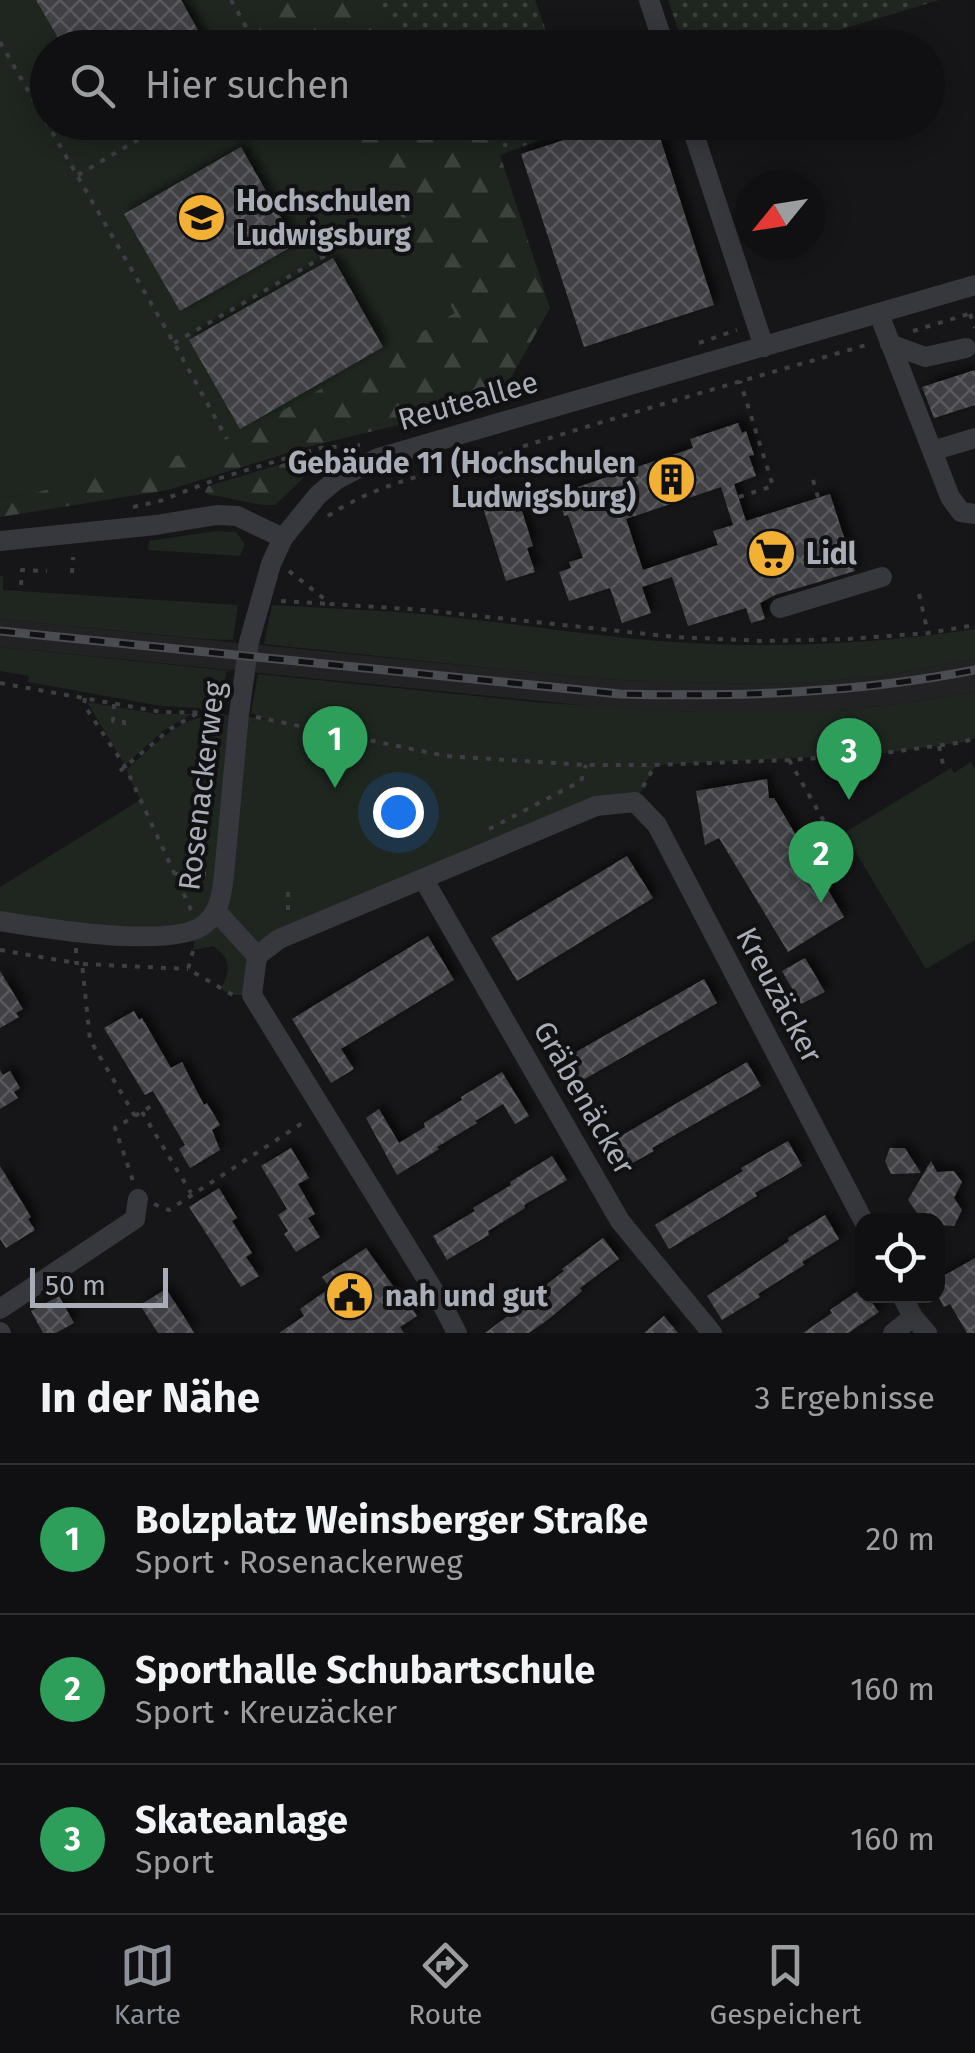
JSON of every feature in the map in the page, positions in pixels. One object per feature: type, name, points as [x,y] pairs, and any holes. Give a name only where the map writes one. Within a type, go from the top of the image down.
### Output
[{"type":"street","points":[[649,0],[659,30]]},
{"type":"street","points":[[696,140],[764,347]]},
{"type":"street","name":"Reuteallee","points":[[279,548],[318,495],[336,480],[378,458],[975,285]]},
{"type":"street","points":[[879,314],[954,505],[965,514],[975,514]]},
{"type":"street","points":[[889,342],[925,357],[966,348]]},
{"type":"street","points":[[932,451],[975,438]]},
{"type":"street","points":[[0,541],[156,526],[217,514],[237,516],[279,548]]},
{"type":"street","name":"Rosenackerweg","points":[[257,956],[216,911],[221,900],[249,642],[279,548]]},
{"type":"street","points":[[780,608],[882,577]]},
{"type":"street","points":[[457,1333],[252,996],[257,956],[279,939],[596,806],[635,802]]},
{"type":"street","name":"Kreuzäcker","points":[[635,802],[656,825],[859,1213]]},
{"type":"street","name":"Gräbenäcker","points":[[424,880],[620,1220],[712,1333]]},
{"type":"street","points":[[0,921],[76,933],[172,936],[196,930],[216,911]]},
{"type":"street","points":[[0,1309],[135,1218],[138,1199]]},
{"type":"street","points":[[893,1333],[920,1325],[906,1303]]},
{"type":"path","points":[[231,0],[248,30]]},
{"type":"path","points":[[0,42],[30,93]]},
{"type":"path","points":[[57,140],[226,439]]},
{"type":"path","points":[[78,175],[137,140]]},
{"type":"path","points":[[174,342],[328,254]]},
{"type":"path","points":[[326,518],[401,480],[740,381],[889,342],[972,313],[975,328]]},
{"type":"path","points":[[697,344],[756,323]]},
{"type":"path","points":[[739,497],[773,486],[740,381]]},
{"type":"path","points":[[132,507],[320,448],[364,444]]},
{"type":"path","points":[[812,480],[818,498]]},
{"type":"path","points":[[279,548],[332,604]]},
{"type":"path","points":[[72,573],[73,557]]},
{"type":"path","points":[[21,586],[22,570],[47,571]]},
{"type":"path","points":[[918,594],[928,633]]},
{"type":"path","points":[[261,599],[422,610],[675,638],[848,639],[975,625]]},
{"type":"path","points":[[0,683],[9,681],[161,712],[239,714],[446,756],[586,765],[877,754],[975,738]]},
{"type":"path","points":[[85,697],[84,705],[123,770],[193,914],[196,930],[188,969]]},
{"type":"path","points":[[114,704],[112,721],[124,722],[124,729]]},
{"type":"path","points":[[123,770],[170,729],[198,713]]},
{"type":"path","points":[[938,746],[944,769]]},
{"type":"path","points":[[789,760],[849,865]]},
{"type":"path","points":[[485,830],[580,780],[586,765]]},
{"type":"path","points":[[635,802],[656,765]]},
{"type":"path","points":[[175,874],[224,875]]},
{"type":"path","points":[[76,933],[90,1040],[135,1116]]},
{"type":"path","points":[[0,950],[79,963],[188,969],[232,995],[252,996]]},
{"type":"path","points":[[152,1105],[115,1128],[138,1199],[169,1210],[324,1110]]},
{"type":"path","points":[[142,1112],[192,1195]]},
{"type":"shaded area","points":[[0,619],[622,680],[816,682],[880,676],[975,659],[975,692],[818,712],[620,709],[0,647]]},
{"type":"green space","name":"Hochschulen Ludwigsburg","points":[[0,0],[242,0],[260,30],[30,30],[30,140],[359,140],[456,313],[226,444],[27,495],[0,498]]},
{"type":"green space","points":[[242,0],[373,0],[398,30],[260,30]]},
{"type":"green space","points":[[373,0],[535,0],[546,30],[398,30]]},
{"type":"green space","points":[[668,0],[939,0],[839,30],[678,30]]},
{"type":"green space","points":[[358,140],[487,140],[500,155],[550,308],[498,401],[307,447],[168,490],[0,517],[0,498],[27,495],[226,443],[455,313]]},
{"type":"green space","points":[[487,140],[540,140],[500,155]]},
{"type":"green space","points":[[319,453],[322,457],[317,463],[275,505],[205,492],[208,486]]},
{"type":"green space","points":[[216,531],[236,532],[245,544],[240,556],[148,550],[149,541]]},
{"type":"green space","points":[[0,576],[3,590],[238,605],[233,640],[0,619]]},
{"type":"green space","points":[[272,605],[423,614],[710,644],[824,644],[975,629],[975,659],[880,676],[816,682],[622,680],[264,644]]},
{"type":"green space","points":[[0,647],[232,671],[226,672],[223,712],[161,706],[28,682],[29,676],[0,671]]},
{"type":"green space","points":[[258,674],[545,703],[693,712],[818,712],[975,692],[975,738],[877,754],[656,765],[635,802],[596,806],[257,956],[252,995],[232,995],[221,989],[228,970],[227,960],[213,946],[193,950],[196,931],[0,921],[0,887],[140,800],[126,770],[174,729],[203,716],[221,714],[267,720],[251,713]]},
{"type":"green space","points":[[87,702],[158,714],[192,714],[164,730],[125,765]]},
{"type":"green space","points":[[971,762],[975,769],[975,940],[926,969],[844,833],[951,768],[954,773]]},
{"type":"building","points":[[36,0],[181,0],[198,30],[54,30]]},
{"type":"building","points":[[564,140],[661,140],[714,305],[584,347],[521,154]]},
{"type":"building","points":[[241,147],[296,244],[180,311],[124,214]]},
{"type":"building","points":[[333,258],[383,347],[240,429],[189,340]]},
{"type":"building","points":[[975,370],[975,405],[934,418],[922,387]]},
{"type":"building","points":[[738,423],[742,433],[746,431],[756,476],[734,484],[746,521],[830,494],[855,571],[775,595],[760,603],[765,619],[751,623],[746,608],[688,626],[672,577],[642,587],[651,613],[622,623],[610,588],[569,601],[559,572],[571,568],[569,562],[583,558],[557,494],[693,448],[690,439]],"holes":[[[721,487],[733,525],[713,531],[718,545],[643,570],[626,519]]]},
{"type":"building","points":[[508,489],[516,512],[522,511],[533,546],[527,548],[535,572],[506,581],[480,498]]},
{"type":"building","points":[[767,779],[769,798],[774,798],[844,917],[788,952],[719,838],[705,845],[696,791]]},
{"type":"building","points":[[627,856],[653,898],[517,981],[491,938]]},
{"type":"building","points":[[428,936],[454,980],[341,1049],[354,1069],[331,1083],[292,1019]]},
{"type":"building","points":[[805,958],[825,992],[801,1004],[782,971]]},
{"type":"building","points":[[0,971],[23,1009],[16,1013],[19,1017],[0,1028]]},
{"type":"building","points":[[704,979],[717,1003],[569,1088],[555,1064]]},
{"type":"building","points":[[134,1011],[171,1068],[182,1062],[204,1105],[207,1103],[220,1125],[212,1130],[220,1150],[190,1168],[179,1149],[185,1145],[153,1091],[145,1095],[104,1028]]},
{"type":"building","points":[[747,1062],[761,1086],[618,1171],[604,1146]]},
{"type":"building","points":[[0,1070],[3,1075],[10,1071],[20,1088],[14,1092],[18,1098],[0,1109]]},
{"type":"building","points":[[502,1072],[529,1116],[515,1124],[503,1104],[397,1175],[366,1118],[379,1109],[399,1143]]},
{"type":"building","points":[[788,1141],[802,1166],[669,1249],[655,1225]]},
{"type":"building","points":[[291,1148],[309,1178],[298,1184],[315,1214],[308,1218],[320,1237],[296,1252],[278,1215],[287,1209],[261,1166]]},
{"type":"building","points":[[890,1148],[905,1148],[921,1173],[891,1174],[885,1161]]},
{"type":"building","points":[[552,1156],[567,1180],[524,1205],[525,1208],[488,1231],[489,1235],[447,1260],[433,1236]]},
{"type":"building","points":[[931,1161],[937,1172],[954,1171],[962,1182],[954,1198],[962,1210],[954,1226],[945,1225],[945,1213],[917,1213],[908,1200]]},
{"type":"building","points":[[0,1166],[35,1230],[6,1248],[0,1239]]},
{"type":"building","points":[[219,1188],[237,1218],[232,1221],[252,1253],[246,1257],[259,1276],[241,1287],[189,1207]]},
{"type":"building","points":[[825,1215],[839,1239],[722,1320],[707,1296]]},
{"type":"building","points":[[603,1238],[619,1259],[580,1288],[582,1291],[550,1318],[529,1333],[485,1333],[536,1295]]},
{"type":"building","points":[[366,1248],[417,1316],[400,1327],[404,1333],[279,1333],[304,1316],[300,1309],[330,1288],[322,1277]]},
{"type":"building","points":[[975,1258],[975,1333],[967,1333],[950,1304],[944,1307],[942,1303],[945,1303],[945,1275]]},
{"type":"building","points":[[166,1289],[194,1333],[158,1333],[140,1305]]},
{"type":"building","points":[[855,1293],[855,1303],[872,1303],[879,1312],[848,1333],[803,1333],[832,1313],[830,1310]]},
{"type":"building","points":[[59,1296],[74,1323],[56,1333],[43,1333],[31,1311]]},
{"type":"building","points":[[664,1316],[678,1333],[644,1333]]},
{"type":"railway","points":[[0,631],[620,694],[798,692],[887,684],[975,670]]},
{"type":"place","name":"Hochschulen Ludwigsburg","points":[[201,218]]},
{"type":"place","name":"Gebäude 11 (Hochschulen Ludwigsburg)","points":[[671,480]]},
{"type":"place","name":"Lidl","points":[[771,554]]},
{"type":"place","name":"Bolzplatz Weinsberger Straße","points":[[335,788]]},
{"type":"place","name":"Skateanlage","points":[[849,800]]},
{"type":"place","name":"Sporthalle Schubartschule","points":[[821,903]]},
{"type":"place","name":"nah und gut","points":[[350,1296]]}]
